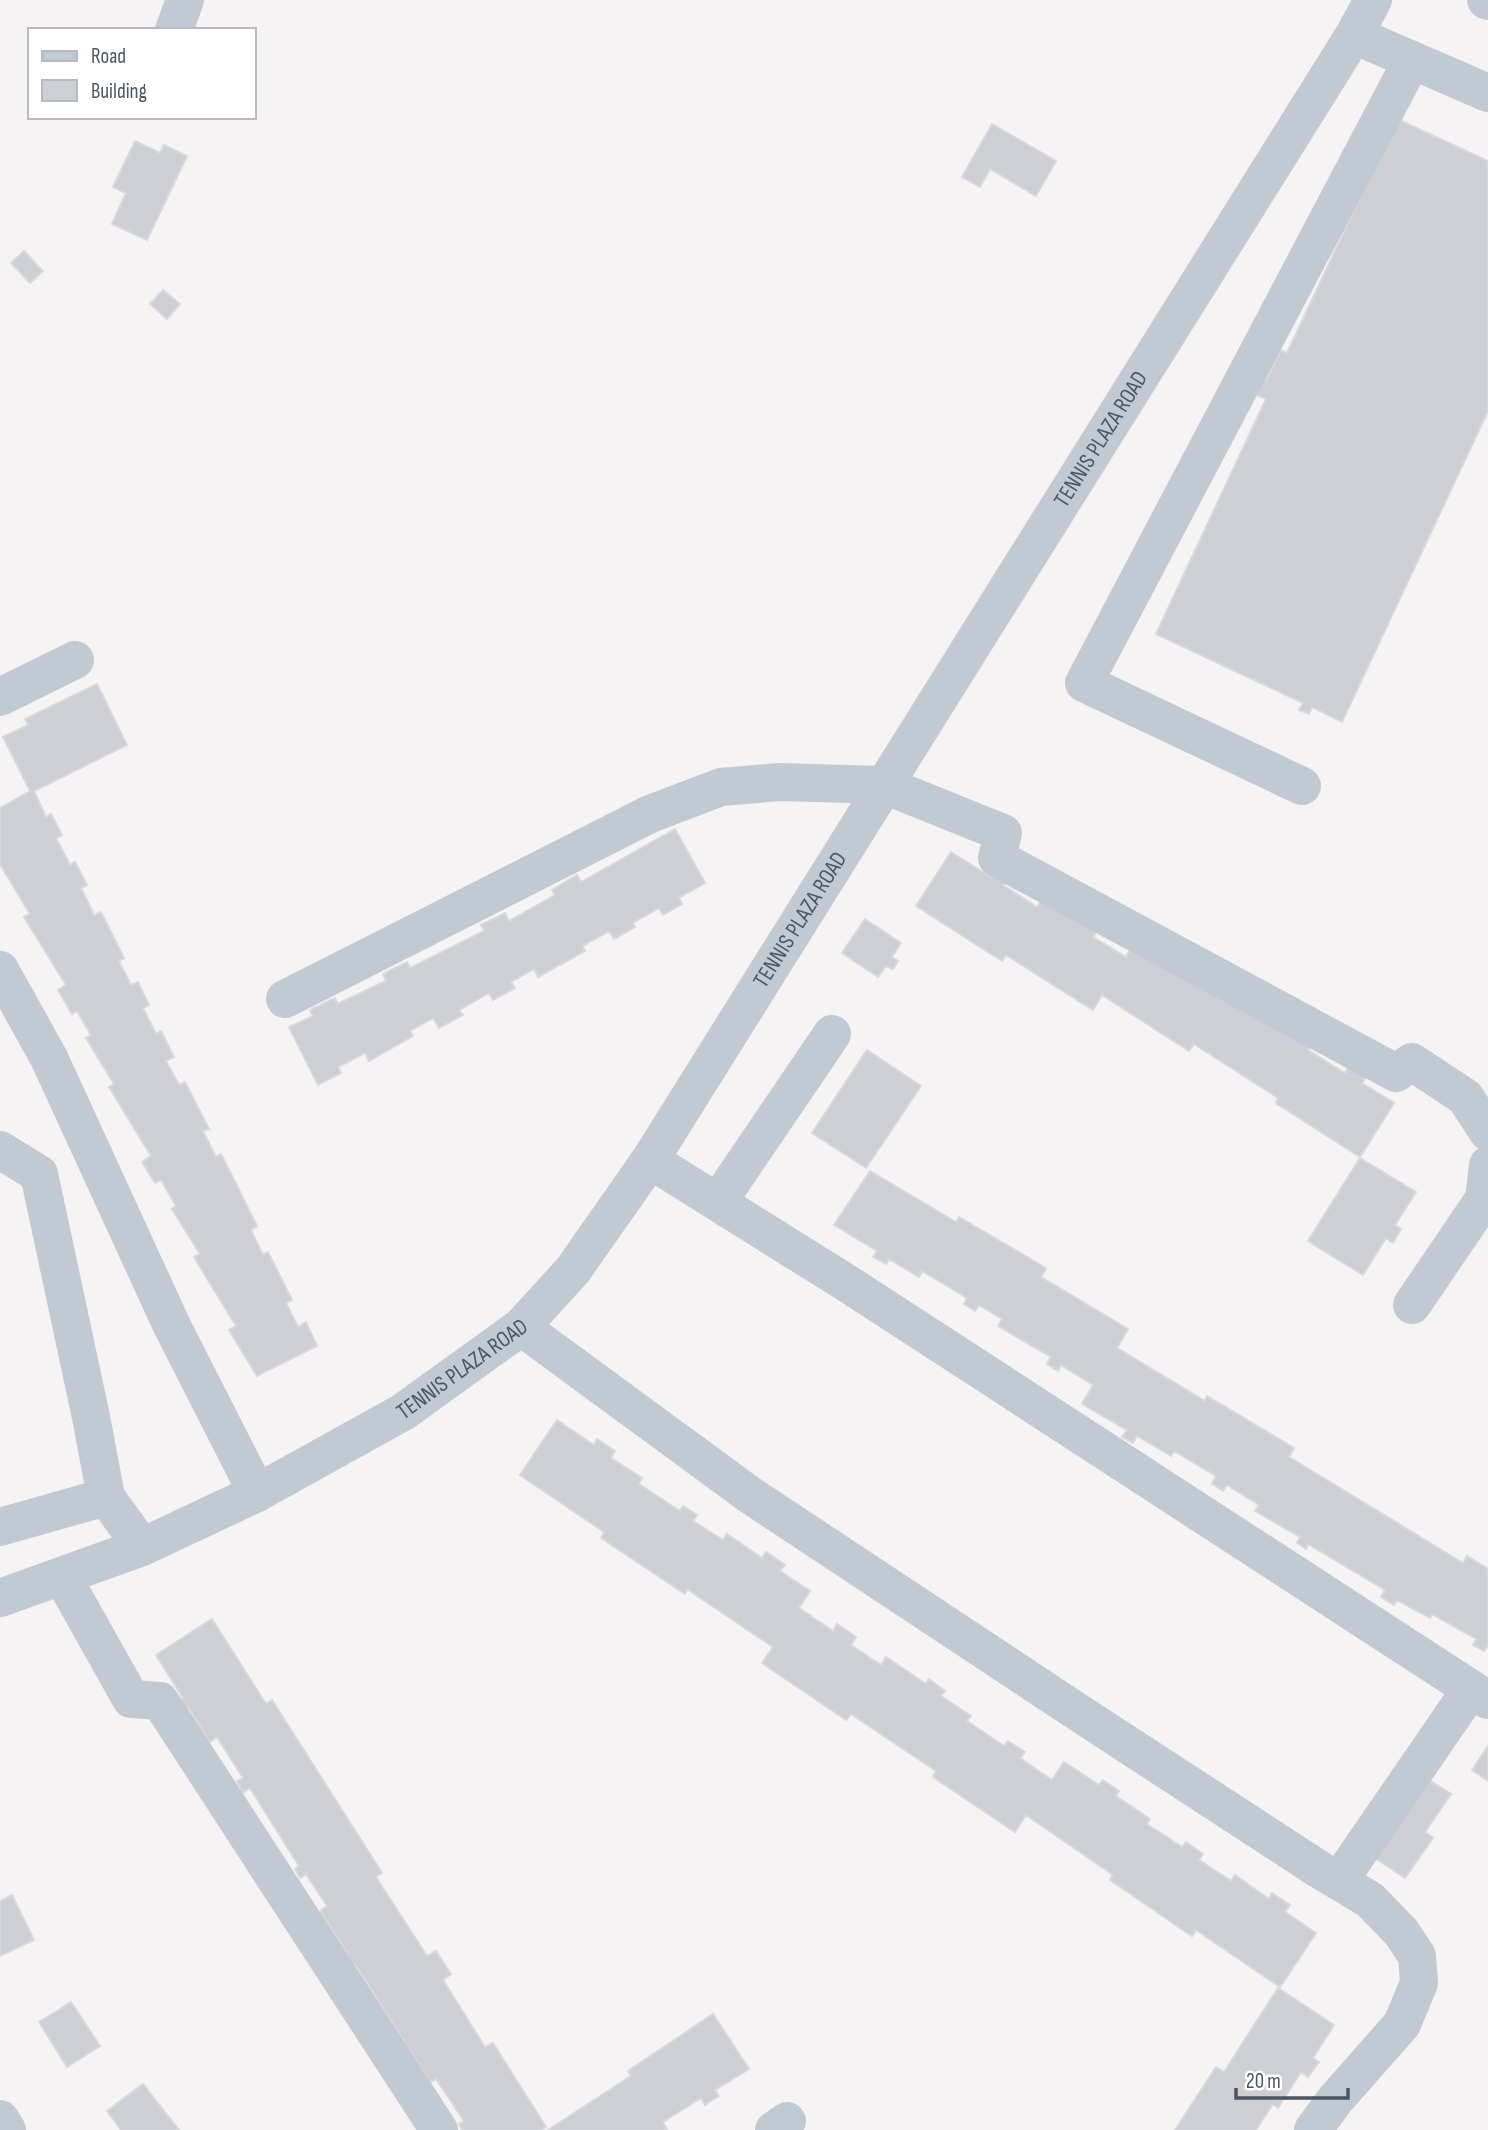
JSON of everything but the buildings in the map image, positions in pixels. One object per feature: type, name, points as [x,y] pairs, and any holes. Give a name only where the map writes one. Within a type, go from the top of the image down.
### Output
[{"type":"street","points":[[175,28],[185,0]]},
{"type":"street","name":"TENNIS PLAZA ROAD","points":[[0,1598],[142,1547],[257,1493],[403,1412],[522,1326],[573,1270],[650,1160],[1354,35],[1373,0]]},
{"type":"street","points":[[1354,35],[1488,93]]},
{"type":"street","points":[[1302,786],[1084,683],[1412,60]]},
{"type":"street","points":[[0,697],[75,660]]},
{"type":"street","points":[[285,999],[650,814],[721,787],[780,782],[884,785],[1003,833],[997,858],[1396,1073],[1412,1062],[1465,1097],[1488,1132]]},
{"type":"street","points":[[0,970],[49,1058],[172,1326],[257,1493]]},
{"type":"street","points":[[718,1202],[832,1034]]},
{"type":"street","points":[[0,1150],[39,1174],[92,1417],[106,1496],[142,1547]]},
{"type":"street","points":[[650,1160],[1480,1695],[1339,1881]]},
{"type":"street","points":[[1412,1305],[1484,1199],[1488,1165]]},
{"type":"street","points":[[522,1326],[750,1495],[1070,1707],[1370,1900],[1401,1931],[1416,1956],[1419,1983],[1402,2024],[1335,2100],[1313,2130]]},
{"type":"street","points":[[0,1527],[106,1496]]},
{"type":"street","points":[[62,1576],[131,1699],[160,1701],[439,2130]]},
{"type":"street","points":[[0,2119],[8,2130]]}]
